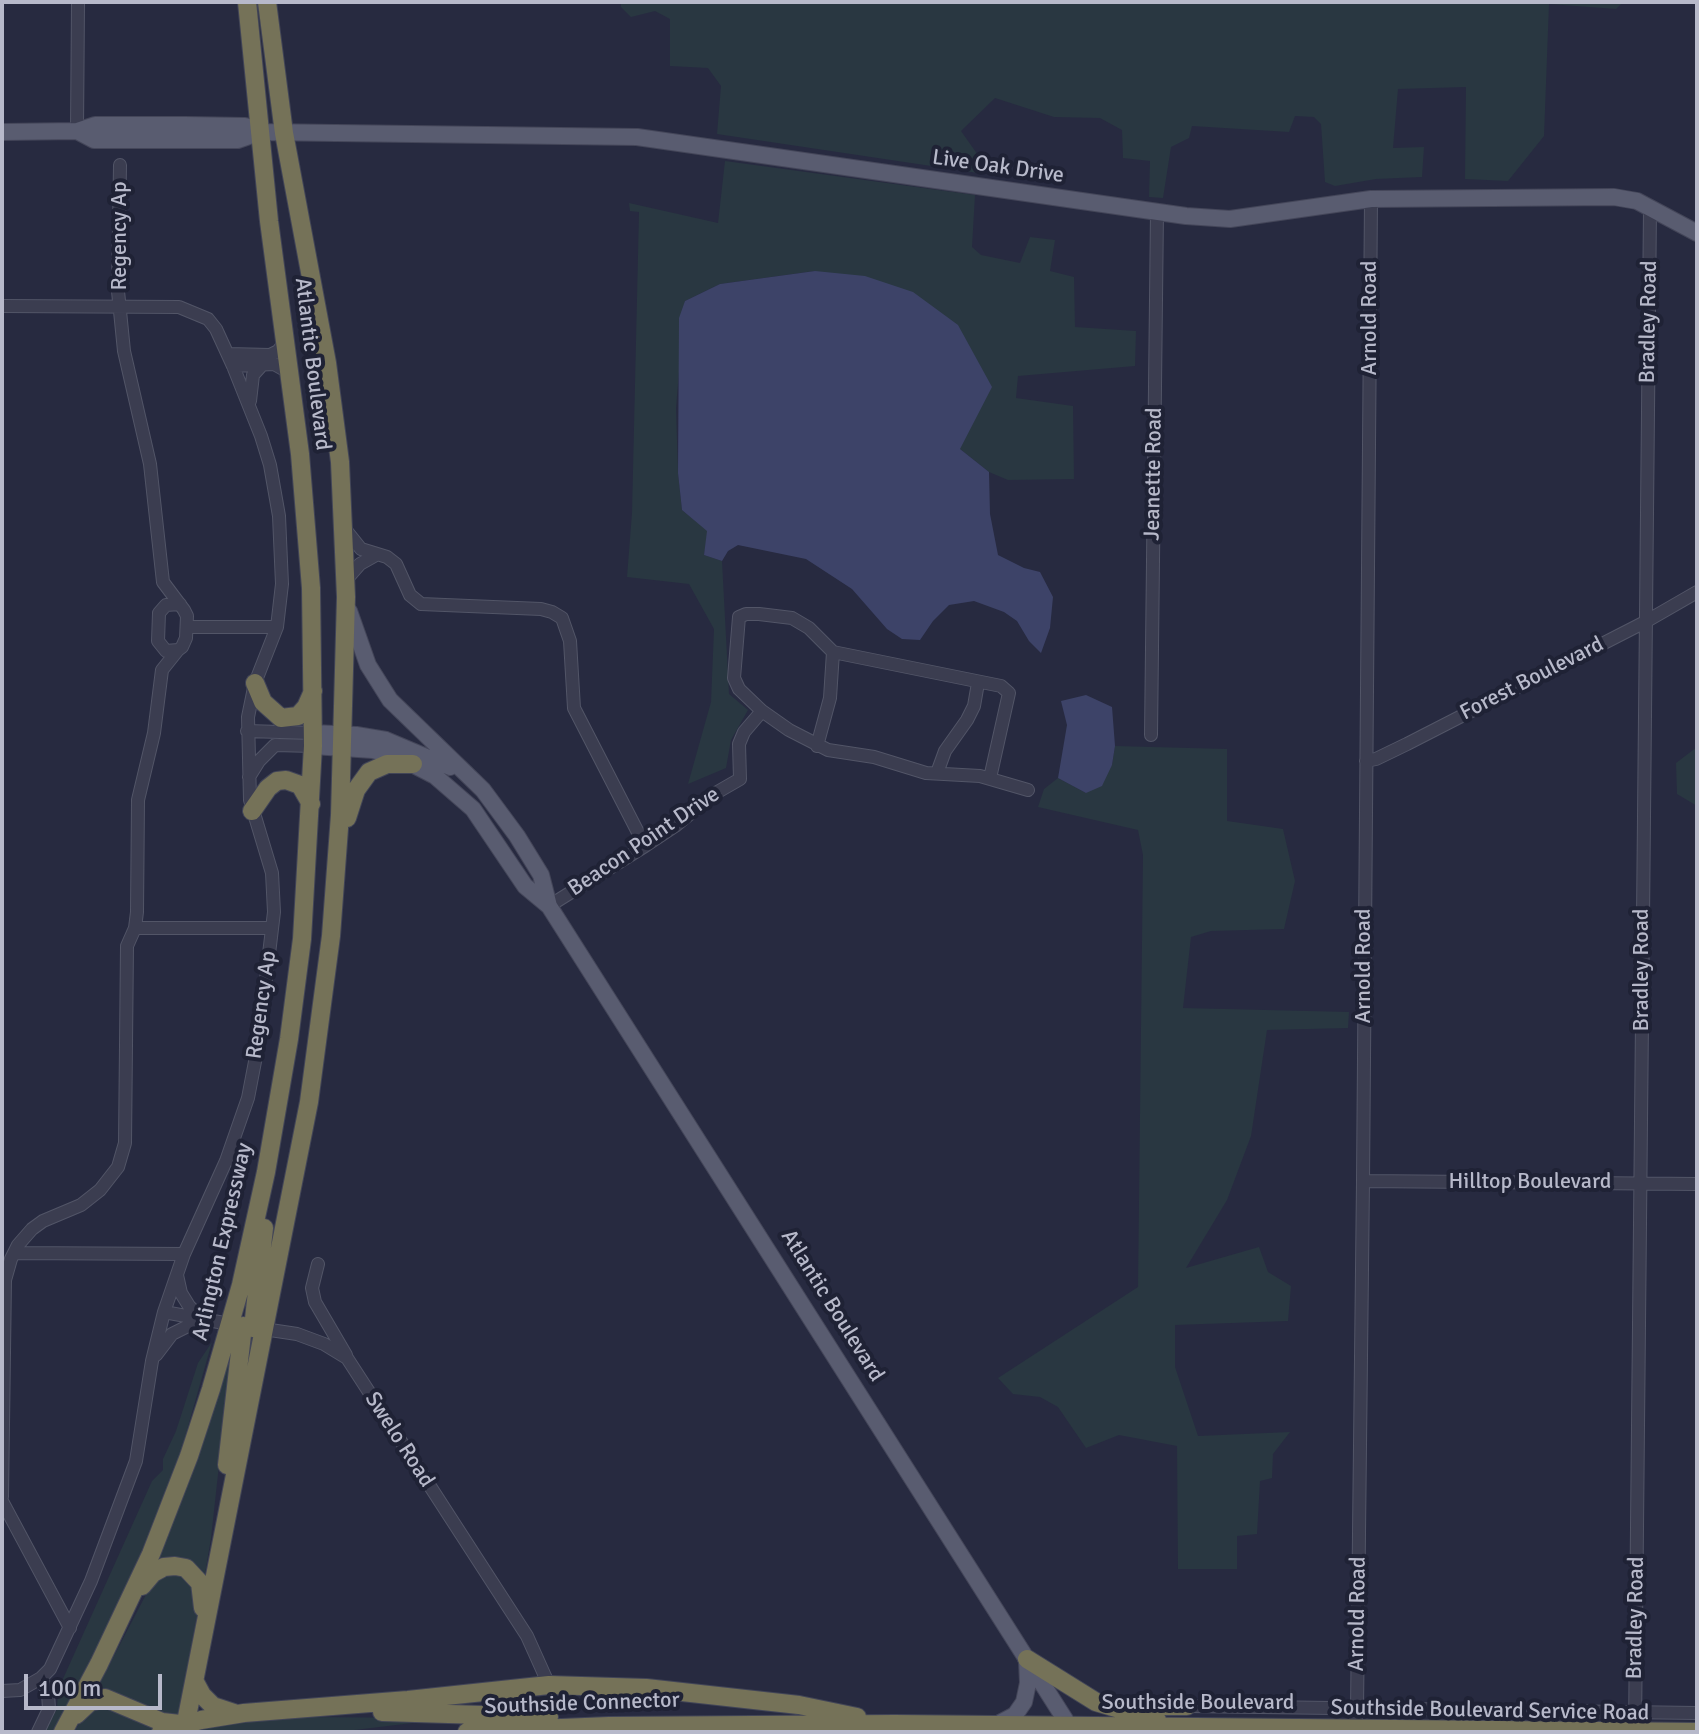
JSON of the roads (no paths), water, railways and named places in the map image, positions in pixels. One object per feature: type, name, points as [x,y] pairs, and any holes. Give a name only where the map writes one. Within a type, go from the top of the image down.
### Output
[{"type":"highway","name":"Atlantic Boulevard","points":[[247,2],[269,221],[309,546],[313,739]]},
{"type":"highway","name":"Atlantic Boulevard","points":[[267,2],[284,133],[331,388],[340,462],[346,580],[343,740]]},
{"type":"highway","points":[[255,683],[263,702],[281,718],[298,716],[314,689]]},
{"type":"highway","points":[[185,1728],[216,1575],[247,1327],[298,973],[313,739]]},
{"type":"highway","name":"Arlington Expressway","points":[[63,1732],[127,1606],[247,1327],[317,1052],[338,852],[343,740]]},
{"type":"highway","points":[[338,852],[356,790],[366,775],[382,765],[413,764]]},
{"type":"highway","points":[[252,811],[268,788],[277,781],[286,780],[300,785],[311,805]]},
{"type":"highway","points":[[127,1606],[146,1580],[160,1569],[179,1566],[192,1573],[200,1583],[203,1599],[200,1655]]},
{"type":"highway","points":[[1027,1659],[1096,1702],[1188,1728]]},
{"type":"highway","points":[[195,1682],[202,1695],[216,1708],[244,1713]]},
{"type":"highway","points":[[161,1732],[244,1713],[549,1685],[646,1688],[715,1695],[799,1705],[895,1724]]},
{"type":"highway","points":[[63,1732],[83,1708],[101,1698],[117,1701],[162,1722],[185,1728]]},
{"type":"highway","points":[[1096,1702],[1139,1707],[1187,1706]]},
{"type":"highway","points":[[299,1710],[534,1716],[699,1725]]},
{"type":"highway","name":"Southside Boulevard","points":[[699,1725],[996,1725],[1072,1729],[1356,1723],[1697,1732]]},
{"type":"highway","name":"Southside Connector","points":[[467,1732],[699,1725]]},
{"type":"main road","name":"Live Oak Drive","points":[[2,132],[77,131],[94,140],[246,139],[261,132],[645,138],[1157,212],[1230,219],[1371,199],[1614,197],[1637,201],[1697,233]]},
{"type":"main road","name":"Atlantic Boulevard","points":[[346,580],[355,632],[368,665],[384,691],[411,723],[476,782],[497,806],[536,865],[545,883],[549,906]]},
{"type":"main road","name":"Atlantic Boulevard","points":[[313,739],[343,740],[413,764],[442,781],[473,809],[525,886],[549,906],[1072,1729]]},
{"type":"main road","points":[[343,740],[394,743],[476,782]]},
{"type":"main road","points":[[996,1725],[1015,1715],[1024,1702],[1028,1683],[1027,1659]]},
{"type":"street","points":[[77,131],[78,2]]},
{"type":"street","name":"Regency Ap","points":[[120,165],[120,307],[124,351],[150,464],[163,582],[162,608]]},
{"type":"street","name":"Arnold Road","points":[[1356,1723],[1371,199]]},
{"type":"street","name":"Bradley Road","points":[[1635,1732],[1650,208]]},
{"type":"street","name":"Jeanette Road","points":[[1151,735],[1157,212]]},
{"type":"street","name":"Regency Ap","points":[[2,306],[179,307],[199,313],[216,329],[249,404],[270,465],[279,516],[282,584],[277,627],[255,683],[247,738],[252,811],[274,882],[272,928],[258,1046],[248,1098],[221,1172],[184,1254],[164,1312],[152,1361],[136,1461],[70,1628],[54,1662],[41,1678]]},
{"type":"street","points":[[230,360],[270,355],[285,342]]},
{"type":"street","points":[[230,360],[274,364],[290,373]]},
{"type":"street","points":[[249,404],[253,375],[263,364]]},
{"type":"street","points":[[345,529],[361,549],[387,557],[396,564],[410,595],[421,604],[541,609],[562,618],[570,641],[574,708],[645,846]]},
{"type":"street","points":[[346,580],[363,561],[376,555]]},
{"type":"street","points":[[162,670],[182,647],[187,627],[187,616],[163,582]]},
{"type":"street","name":"Forest Boulevard","points":[[1366,761],[1397,749],[1645,622],[1697,592]]},
{"type":"street","points":[[70,1628],[2,1499],[5,1280],[14,1253],[25,1236],[43,1221],[81,1205],[100,1190],[112,1178],[122,1156],[127,1124],[127,950],[135,928],[138,800],[154,735],[162,670],[156,630],[162,608],[171,603],[180,604]]},
{"type":"street","points":[[990,778],[1009,693],[1001,686],[833,652],[800,620],[759,614],[739,617],[734,678],[739,689],[762,711],[817,746],[874,757],[926,773],[990,778],[1028,790]]},
{"type":"street","points":[[187,627],[277,627]]},
{"type":"street","points":[[160,646],[166,651],[178,650]]},
{"type":"street","points":[[817,746],[830,698],[833,652]]},
{"type":"street","points":[[937,773],[945,751],[974,706],[978,683]]},
{"type":"street","name":"Beacon Point Drive","points":[[549,906],[645,846],[714,794],[740,779],[739,744],[744,732],[762,711]]},
{"type":"street","points":[[247,738],[313,739]]},
{"type":"street","points":[[247,738],[275,745],[313,739]]},
{"type":"street","points":[[248,779],[259,761],[275,745]]},
{"type":"street","points":[[135,928],[272,928]]},
{"type":"street","name":"Hilltop Boulevard","points":[[1363,1181],[1697,1184]]},
{"type":"street","points":[[14,1253],[184,1254]]},
{"type":"street","points":[[318,1264],[312,1288],[315,1302],[347,1358]]},
{"type":"street","points":[[152,1361],[172,1334],[202,1319],[181,1293],[177,1275]]},
{"type":"street","name":"Swelo Road","points":[[164,1312],[297,1334],[324,1344],[347,1358],[527,1636],[549,1685]]},
{"type":"street","points":[[2,1691],[20,1690],[41,1678],[48,1693],[49,1709],[38,1732]]},
{"type":"street","name":"Southside Boulevard Service Road","points":[[1187,1706],[1356,1723],[1635,1712],[1697,1713]]},
{"type":"water","points":[[815,271],[865,276],[913,292],[958,325],[992,387],[960,449],[989,472],[990,514],[998,555],[1040,572],[1053,597],[1050,628],[1041,653],[1017,621],[1004,612],[974,601],[949,605],[920,640],[902,639],[887,629],[852,589],[806,559],[738,545],[728,551],[722,561],[704,555],[707,531],[682,510],[678,473],[679,318],[685,301],[720,284]]},
{"type":"water","points":[[1086,695],[1112,707],[1115,746],[1112,765],[1102,786],[1086,793],[1058,778],[1067,725],[1061,701]]}]
